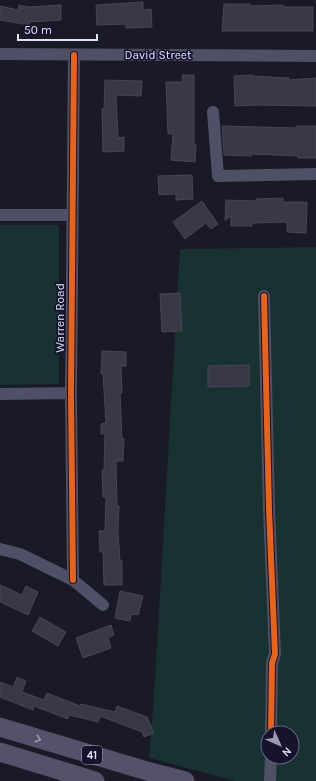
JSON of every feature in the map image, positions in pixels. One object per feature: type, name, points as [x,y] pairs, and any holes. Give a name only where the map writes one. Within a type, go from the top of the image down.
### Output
[{"type":"main road","name":"41","points":[[0,727],[184,781]]},
{"type":"main road","name":"41","points":[[0,752],[95,781]]},
{"type":"main road","points":[[0,768],[11,766],[91,781]]},
{"type":"street","name":"David Street","points":[[0,54],[316,56]]},
{"type":"street","name":"Warren Road","points":[[73,580],[71,393],[74,55]]},
{"type":"street","points":[[213,112],[218,176],[316,174]]},
{"type":"street","points":[[0,215],[72,215]]},
{"type":"street","points":[[264,296],[269,509],[275,654],[272,663],[271,725]]},
{"type":"street","points":[[0,394],[71,393]]},
{"type":"street","points":[[0,549],[20,554],[73,580],[103,605]]},
{"type":"street","points":[[270,781],[271,765]]},
{"type":"green space","points":[[0,225],[59,225],[59,384],[0,385]]},
{"type":"green space","points":[[316,247],[316,781],[236,781],[149,758],[155,680],[180,249]]},
{"type":"building","points":[[143,2],[143,10],[151,9],[152,27],[126,28],[126,24],[97,25],[96,5]]},
{"type":"building","points":[[224,4],[313,7],[313,31],[222,31]]},
{"type":"building","points":[[19,5],[29,7],[61,5],[61,20],[30,22],[29,25],[0,20],[0,6],[18,10]]},
{"type":"building","points":[[182,75],[194,75],[194,144],[196,144],[195,162],[171,160],[173,134],[168,134],[166,82],[183,82]]},
{"type":"building","points":[[253,75],[289,78],[289,80],[316,78],[316,106],[235,106],[234,76]]},
{"type":"building","points":[[105,80],[142,81],[141,96],[116,95],[118,138],[124,137],[124,151],[103,152],[102,109],[104,109]]},
{"type":"building","points":[[222,126],[297,128],[297,126],[316,126],[316,158],[251,154],[251,156],[224,155]]},
{"type":"building","points":[[192,175],[193,199],[176,200],[176,194],[159,195],[158,176]]},
{"type":"building","points":[[283,198],[283,202],[307,202],[306,233],[287,232],[287,222],[252,223],[252,226],[231,226],[231,216],[225,220],[226,200],[256,201],[256,199]]},
{"type":"building","points":[[202,201],[218,224],[211,229],[206,223],[185,239],[173,222]]},
{"type":"building","points":[[180,293],[182,331],[162,332],[160,294]]},
{"type":"building","points":[[102,351],[126,352],[126,366],[121,366],[122,393],[120,394],[122,439],[124,439],[123,461],[116,461],[117,506],[119,506],[118,531],[120,561],[122,561],[122,585],[104,585],[103,552],[100,552],[99,531],[105,531],[106,497],[103,497],[102,470],[104,470],[105,434],[101,434],[101,424],[106,423],[103,374],[101,374]]},
{"type":"building","points":[[249,365],[249,386],[208,387],[208,366]]},
{"type":"building","points":[[0,585],[22,595],[26,586],[38,592],[28,615],[0,602]]},
{"type":"building","points":[[120,591],[143,596],[138,615],[131,614],[130,621],[115,618]]},
{"type":"building","points":[[40,617],[66,632],[58,646],[32,631]]},
{"type":"building","points":[[111,625],[114,635],[108,638],[111,648],[83,658],[76,638]]},
{"type":"building","points":[[17,677],[26,681],[22,692],[44,700],[47,693],[80,706],[81,704],[115,712],[117,706],[147,717],[154,733],[144,737],[142,732],[100,716],[98,722],[69,715],[68,719],[34,706],[33,710],[0,697],[0,682],[13,687]]},
{"type":"cycle path","points":[[73,580],[71,393],[74,55]]},
{"type":"cycle path","points":[[264,296],[269,509],[275,654],[272,663],[271,725]]}]
